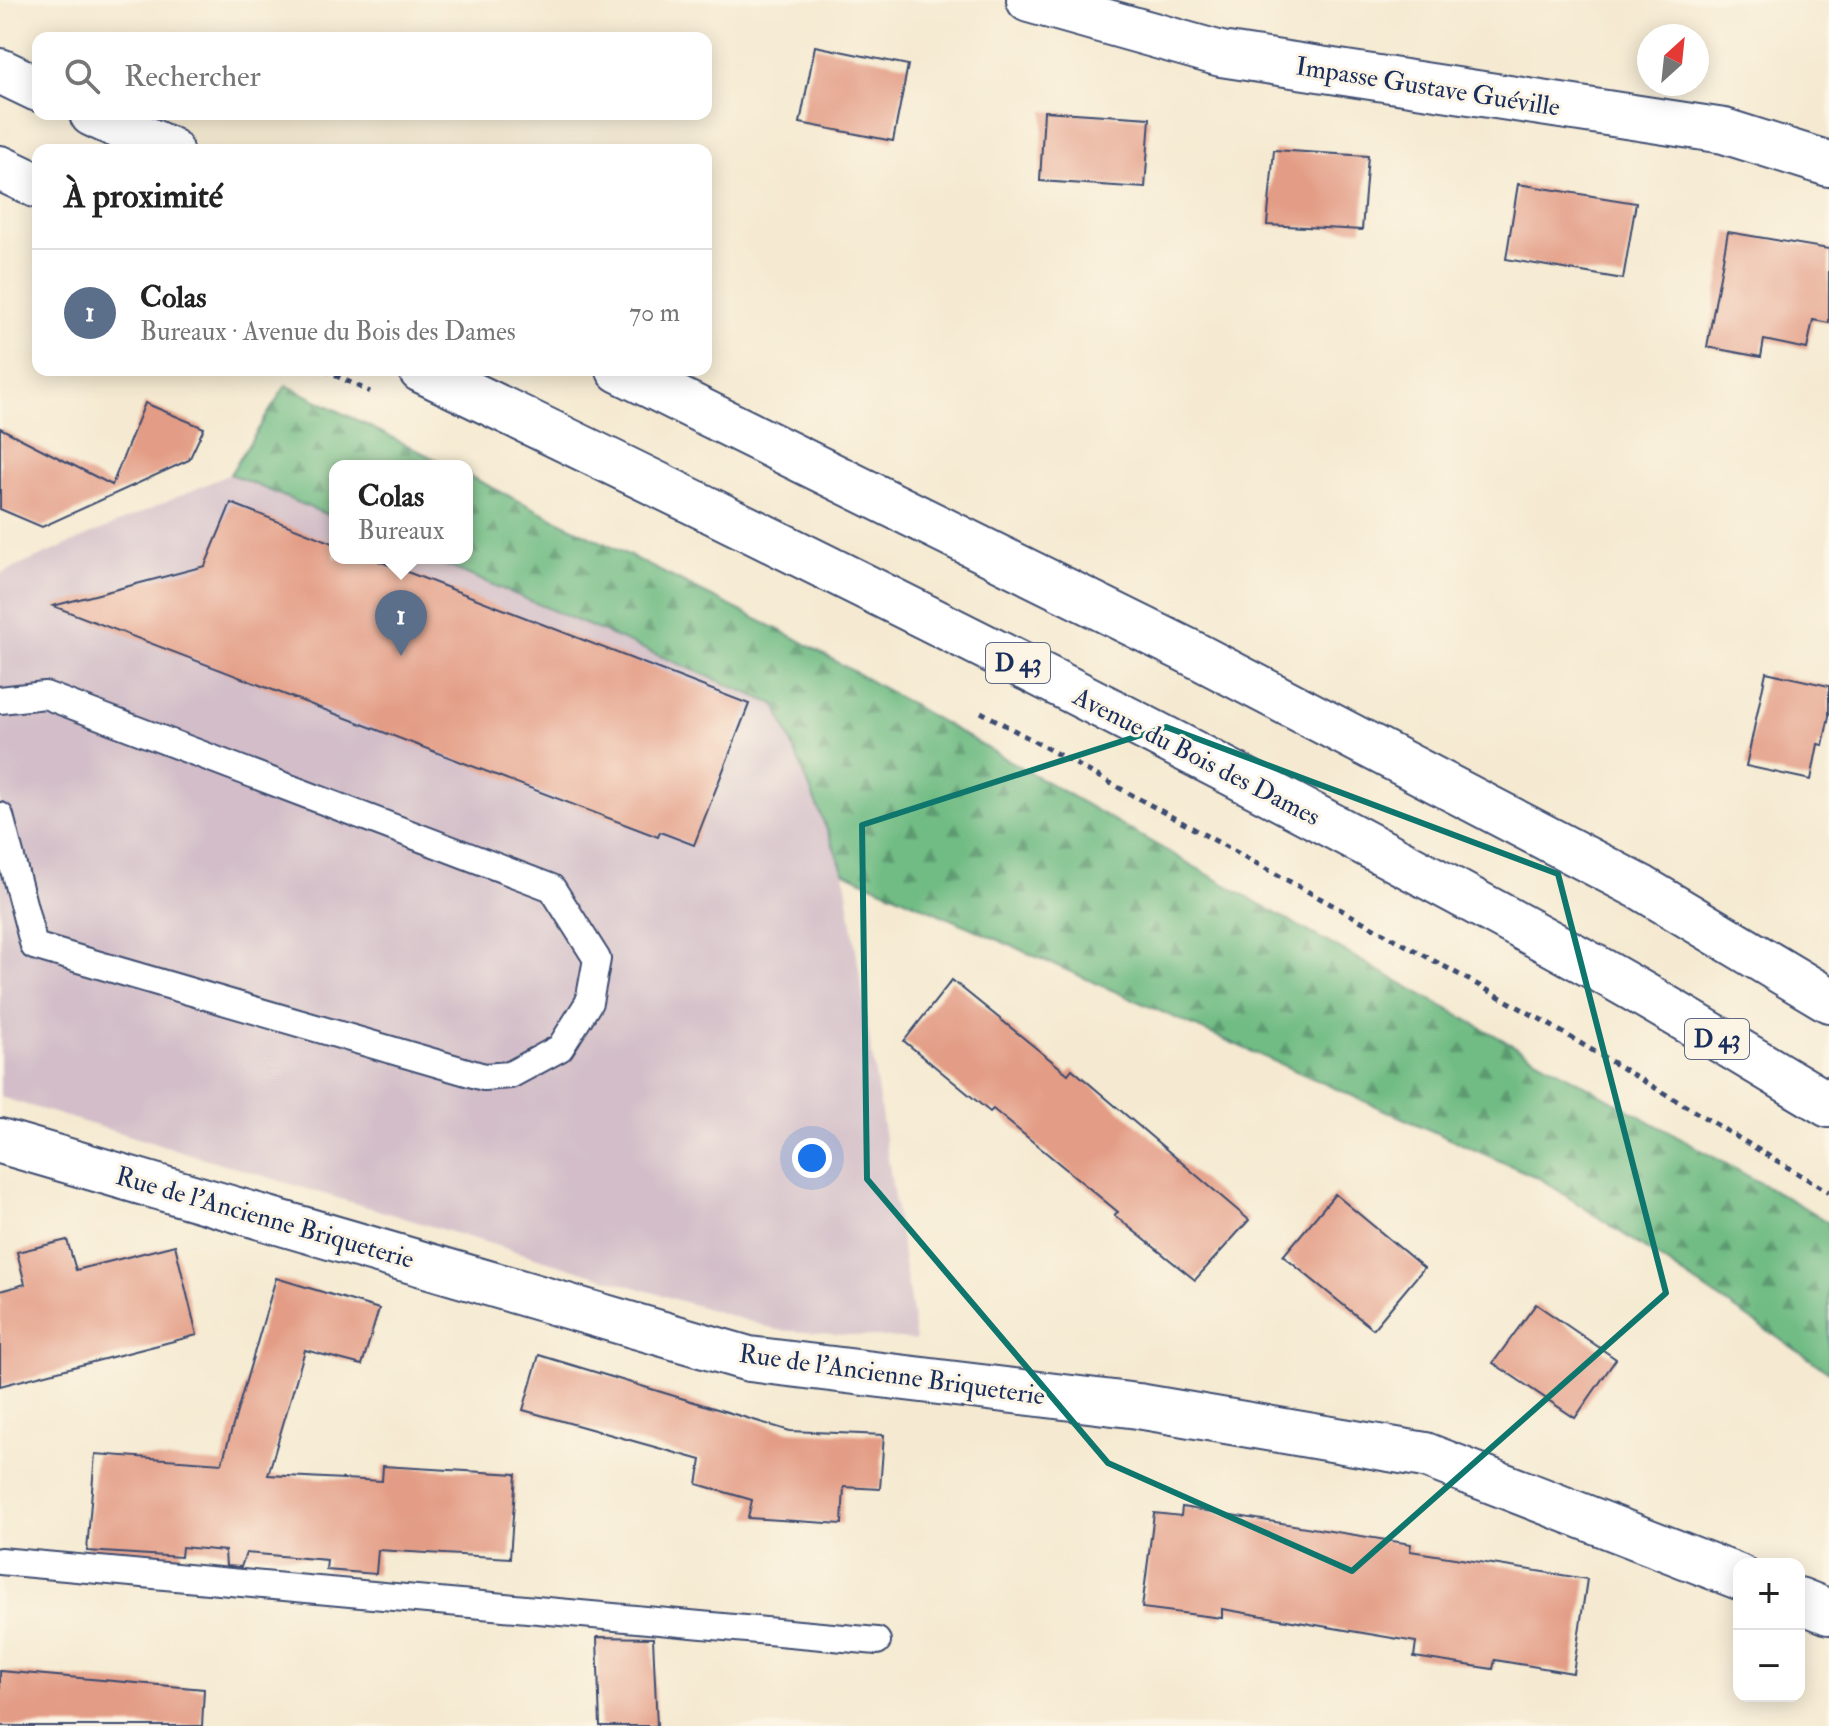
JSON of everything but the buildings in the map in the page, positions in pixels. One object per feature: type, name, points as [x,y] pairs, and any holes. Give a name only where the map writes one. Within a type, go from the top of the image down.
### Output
[{"type":"main road","name":"Impasse Gustave Guéville","points":[[1029,0],[1221,54],[1724,131],[1829,164]]},
{"type":"main road","points":[[0,71],[32,86]]},
{"type":"main road","points":[[105,120],[157,144]]},
{"type":"main road","points":[[0,168],[32,183]]},
{"type":"main road","name":"Avenue du Bois des Dames","points":[[433,376],[956,632],[1258,786],[1605,973],[1829,1105]]},
{"type":"main road","points":[[631,376],[1188,651],[1642,888],[1829,1000]]},
{"type":"main road","name":"Rue de l'Ancienne Briqueterie","points":[[0,1141],[749,1359],[1138,1406],[1425,1455],[1733,1575]]},
{"type":"main road","points":[[1805,1602],[1829,1612]]},
{"type":"lane","points":[[0,700],[45,695],[552,888],[597,959],[589,1002],[560,1048],[510,1075],[484,1077],[34,946],[0,816]]},
{"type":"lane","points":[[0,1561],[877,1641]]},
{"type":"path","points":[[337,376],[380,396]]},
{"type":"path","points":[[980,711],[1540,1019],[1829,1192]]},
{"type":"highlighted area","points":[[1166,727],[1558,874],[1666,1293],[1352,1571],[1108,1463],[867,1179],[862,825]]},
{"type":"shaded area","points":[[230,474],[329,515],[329,564],[443,564],[776,705],[844,872],[916,1340],[778,1330],[0,1097],[0,574]]},
{"type":"green space","points":[[286,385],[437,460],[329,460],[329,515],[230,474]]},
{"type":"green space","points":[[473,478],[795,638],[1277,914],[1829,1223],[1829,1372],[1541,1179],[844,872],[776,705],[443,564],[473,564]]},
{"type":"place","name":"Colas","points":[[401,656]]}]
